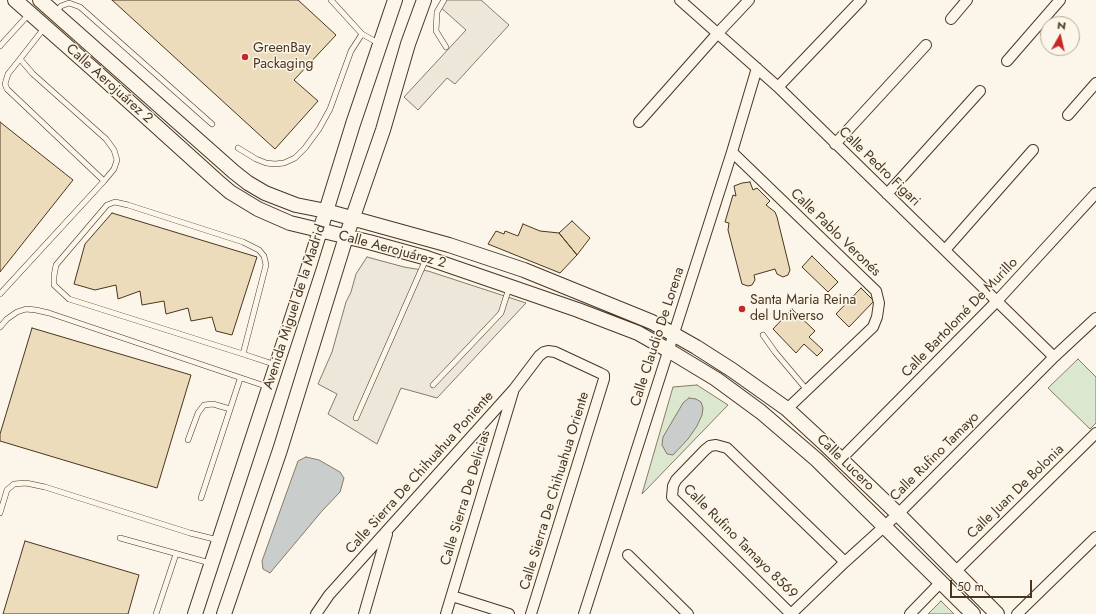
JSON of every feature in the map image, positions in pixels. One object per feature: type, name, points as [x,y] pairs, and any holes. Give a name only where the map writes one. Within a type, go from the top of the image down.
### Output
[{"type":"street","name":"Avenida Miguel de la Madrid","points":[[195,614],[320,231],[353,124],[395,0]]},
{"type":"street","name":"Avenida Miguel de la Madrid","points":[[224,614],[280,450],[346,237],[383,130],[408,44],[424,0]]},
{"type":"street","name":"Calle Pedro Figari","points":[[680,0],[778,87],[1054,358]]},
{"type":"street","points":[[639,122],[749,0]]},
{"type":"street","points":[[778,87],[861,0]]},
{"type":"street","points":[[951,19],[967,0]]},
{"type":"street","points":[[1007,61],[1060,0]]},
{"type":"street","name":"Calle Aerojuárez 2","points":[[27,5],[55,13],[248,184],[265,193],[296,205],[353,218],[448,245],[524,270],[652,322],[673,335]]},
{"type":"street","name":"Calle Aerojuárez 2","points":[[27,5],[45,26],[216,180],[243,200],[290,223],[427,258],[510,285],[638,333],[668,350]]},
{"type":"street","points":[[835,144],[926,45]]},
{"type":"street","name":"Calle Claudio De Lorena","points":[[584,614],[732,152],[757,68]]},
{"type":"street","points":[[1068,116],[1096,83]]},
{"type":"street","points":[[887,194],[980,91]]},
{"type":"street","points":[[945,250],[1033,150]]},
{"type":"street","name":"Calle Pablo Veronés","points":[[732,152],[876,291],[879,303],[879,310],[872,327],[786,409]]},
{"type":"street","name":"Calle Bartolomé De Murillo","points":[[841,459],[997,301],[1096,193]]},
{"type":"street","points":[[290,223],[296,205]]},
{"type":"street","name":"Calle Rufino Tamayo","points":[[791,614],[898,514],[1096,318]]},
{"type":"street","name":"Calle Lucero","points":[[673,335],[696,347],[732,370],[786,409],[898,514],[997,614]]},
{"type":"street","name":"Calle Lucero","points":[[668,350],[716,379],[760,412],[817,460],[973,614]]},
{"type":"street","name":"Calle Sierra De Chihuahua Poniente","points":[[316,614],[329,595],[514,389],[534,362],[544,352],[554,352],[604,375]]},
{"type":"street","name":"Calle Sierra De Chihuahua Oriente","points":[[531,614],[601,393],[604,375]]},
{"type":"street","name":"Calle Sierra De Delicias","points":[[446,614],[514,389]]},
{"type":"street","name":"Calle Juan De Bolonia","points":[[955,572],[1096,433]]},
{"type":"street","name":"Calle Rufino Tamayo 8569","points":[[791,614],[672,497],[673,486],[676,480],[704,450],[710,446],[716,445],[727,448],[845,562]]},
{"type":"street","points":[[364,614],[388,530]]},
{"type":"street","points":[[1017,614],[1096,537]]},
{"type":"street","points":[[628,555],[688,614]]},
{"type":"street","points":[[910,614],[941,582]]},
{"type":"street","points":[[452,596],[509,614]]},
{"type":"lane","points":[[331,0],[362,34],[381,44]]},
{"type":"lane","points":[[444,0],[437,12],[436,31],[446,47]]},
{"type":"lane","points":[[55,13],[61,6],[69,3],[80,7],[212,124]]},
{"type":"lane","points":[[0,46],[27,5]]},
{"type":"lane","points":[[45,26],[8,74],[5,84],[7,89],[104,181]]},
{"type":"lane","points":[[238,148],[266,163],[284,163],[295,158],[305,148],[319,129],[330,109],[351,51],[362,34]]},
{"type":"lane","points":[[0,294],[104,181],[116,164],[116,155],[111,145],[33,74],[20,58]]},
{"type":"lane","points":[[243,354],[266,265],[264,256],[259,250],[242,242],[128,204],[115,202],[107,205],[56,265],[54,285],[69,299],[276,365]]},
{"type":"lane","points":[[356,418],[427,258]]},
{"type":"lane","points":[[433,385],[500,313],[510,285]]},
{"type":"lane","points":[[0,327],[7,318],[17,312],[26,309],[36,310],[269,388]]},
{"type":"lane","points":[[763,335],[775,352],[807,390]]},
{"type":"lane","points":[[201,498],[240,379]]},
{"type":"lane","points":[[188,440],[198,413],[204,405],[213,404],[230,409]]},
{"type":"lane","points":[[0,513],[7,490],[14,484],[26,483],[45,487],[190,533],[220,541]]},
{"type":"lane","points":[[120,538],[212,564]]},
{"type":"lane","points":[[156,614],[176,554]]},
{"type":"green space","points":[[1078,359],[1096,377],[1096,423],[1090,429],[1048,388]]},
{"type":"green space","points":[[697,385],[728,405],[642,494],[673,387]]},
{"type":"green space","points":[[941,601],[954,614],[928,614]]},
{"type":"shaded area","points":[[442,0],[481,0],[509,25],[455,84],[447,78],[418,110],[404,97],[466,30],[438,5]]},
{"type":"shaded area","points":[[367,257],[404,267],[428,271],[526,303],[437,398],[401,388],[377,444],[328,414],[337,394],[318,384],[332,352],[346,302],[351,292],[356,274]]},
{"type":"shaded area","points":[[689,398],[696,399],[701,402],[703,408],[702,415],[697,426],[688,439],[673,455],[667,454],[662,445],[663,437],[683,403]]},
{"type":"shaded area","points":[[306,457],[319,460],[340,472],[344,478],[340,492],[270,573],[263,569],[262,561],[298,461]]},
{"type":"building","name":"GreenBay Packaging","points":[[112,0],[298,0],[336,35],[294,80],[318,101],[275,149]]},
{"type":"building","points":[[0,122],[73,180],[0,272]]},
{"type":"building","points":[[750,182],[753,190],[757,188],[770,201],[766,205],[775,212],[790,270],[788,275],[783,277],[777,274],[775,269],[754,275],[755,280],[752,285],[748,286],[742,284],[728,230],[729,223],[725,222],[733,195],[736,196],[734,186]]},
{"type":"building","points":[[112,213],[257,257],[232,335],[216,331],[212,317],[191,321],[188,308],[166,314],[164,301],[142,305],[140,291],[118,299],[116,285],[95,290],[74,284],[85,244]]},
{"type":"building","points":[[572,221],[590,238],[577,255],[559,233]]},
{"type":"building","points":[[523,224],[540,231],[559,233],[577,255],[560,273],[488,244],[496,231],[504,234],[505,231],[518,236]]},
{"type":"building","points":[[812,256],[838,282],[828,292],[802,267]]},
{"type":"building","points":[[861,288],[874,301],[849,327],[836,314]]},
{"type":"building","points":[[792,309],[815,331],[809,337],[823,350],[817,356],[804,344],[796,353],[773,329]]},
{"type":"building","points":[[32,328],[191,375],[157,488],[0,441],[0,434]]},
{"type":"building","points":[[25,541],[139,575],[128,614],[3,614]]},
{"type":"place","name":"GreenBay Packaging","points":[[245,57]]},
{"type":"place","name":"Santa Maria Reina del Universo","points":[[742,309]]}]
